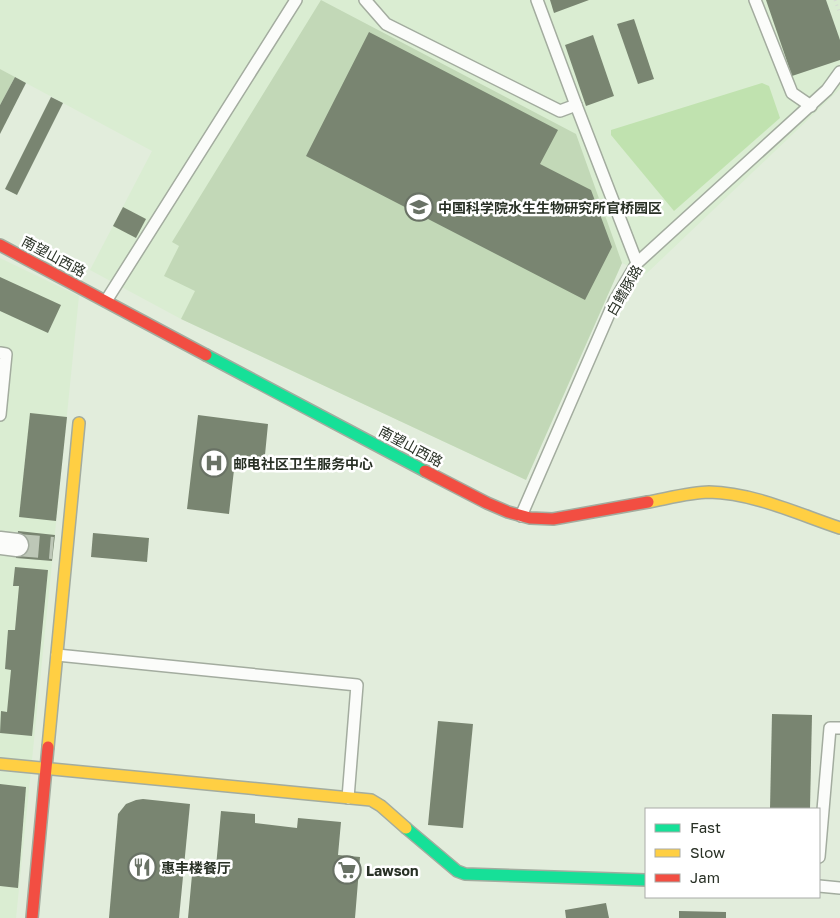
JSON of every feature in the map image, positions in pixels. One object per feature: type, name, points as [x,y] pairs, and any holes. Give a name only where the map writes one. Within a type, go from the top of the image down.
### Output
[{"type":"street","name":"南望山西路","points":[[0,245],[466,493],[521,516],[542,520],[554,519],[707,492],[726,492],[840,528]]},
{"type":"street","points":[[32,918],[57,655],[60,549],[79,423]]},
{"type":"street","points":[[0,764],[371,800],[381,806],[457,870],[465,874],[645,880]]},
{"type":"lane","points":[[106,301],[296,0]]},
{"type":"lane","points":[[365,0],[386,24],[560,111],[576,105]]},
{"type":"lane","points":[[537,0],[637,263]]},
{"type":"lane","points":[[755,0],[789,88],[792,93],[811,106]]},
{"type":"lane","name":"白鳍豚路","points":[[521,516],[615,300],[637,263],[811,106],[828,90],[840,72]]},
{"type":"lane","points":[[0,353],[6,354],[0,415]]},
{"type":"lane","points":[[57,655],[357,685],[348,798]]},
{"type":"lane","points":[[820,844],[830,728],[840,728]]},
{"type":"lane","points":[[820,886],[840,888]]},
{"type":"path","points":[[835,0],[840,14]]},
{"type":"shaded area","name":"中国科学院水生生物研究所官桥园区","points":[[0,0],[840,0],[840,89],[646,274],[622,263],[526,480],[181,319],[90,270],[152,151],[0,69]]},
{"type":"shaded area","points":[[321,0],[576,134],[622,263],[526,480],[181,319],[195,291],[164,276],[179,246],[172,242]]},
{"type":"shaded area","points":[[0,69],[15,77],[0,105]]},
{"type":"shaded area","points":[[762,83],[769,86],[780,118],[674,211],[611,135],[611,130]]},
{"type":"shaded area","points":[[0,258],[79,296],[16,918],[0,918]]},
{"type":"building","points":[[550,0],[589,0],[554,13]]},
{"type":"building","points":[[766,0],[826,0],[840,40],[840,60],[792,76]]},
{"type":"building","points":[[634,19],[654,79],[638,84],[617,24]]},
{"type":"building","points":[[369,32],[558,130],[540,164],[591,190],[612,247],[585,300],[306,156]]},
{"type":"building","points":[[593,35],[614,96],[586,106],[565,45]]},
{"type":"building","points":[[15,77],[26,83],[0,134],[0,105]]},
{"type":"building","points":[[51,97],[63,103],[17,195],[5,189]]},
{"type":"building","points":[[123,207],[146,219],[136,238],[113,226]]},
{"type":"building","points":[[0,277],[61,305],[48,333],[0,311]]},
{"type":"building","points":[[30,413],[67,417],[56,521],[19,517]]},
{"type":"building","name":"邮电社区卫生服务中心","points":[[198,415],[268,424],[264,465],[235,461],[229,514],[187,509]]},
{"type":"building","points":[[18,531],[55,535],[52,561],[16,558]]},
{"type":"building","points":[[93,533],[149,538],[147,562],[91,557]]},
{"type":"building","points":[[15,567],[48,570],[32,736],[0,733],[1,711],[7,712],[11,670],[5,669],[8,630],[15,630],[19,586],[13,586]]},
{"type":"building","points":[[772,714],[812,715],[810,808],[770,808]]},
{"type":"building","points":[[438,721],[473,724],[463,828],[428,825]]},
{"type":"building","points":[[0,784],[26,787],[18,888],[0,886]]},
{"type":"building","points":[[143,799],[190,804],[179,918],[109,918],[118,814],[126,804]]},
{"type":"building","points":[[221,811],[255,814],[255,823],[297,828],[298,818],[341,822],[338,855],[360,857],[355,918],[188,918],[192,875],[215,878]]},
{"type":"building","points":[[606,903],[609,918],[566,918],[565,910]]},
{"type":"building","points":[[679,911],[726,912],[726,918],[679,918]]},
{"type":"tunnel","points":[[17,545],[53,548]]},
{"type":"traffic: fast","points":[[206,355],[425,471]]},
{"type":"traffic: fast","points":[[406,828],[457,871],[465,874],[645,880]]},
{"type":"traffic: slow","points":[[48,747],[79,423]]},
{"type":"traffic: slow","points":[[648,502],[695,493],[726,493],[776,505],[840,528]]},
{"type":"traffic: slow","points":[[0,764],[371,800],[381,806],[406,828]]},
{"type":"traffic: jam","points":[[0,245],[206,355]]},
{"type":"traffic: jam","points":[[425,471],[487,503],[508,512],[530,518],[553,519],[648,502]]},
{"type":"traffic: jam","points":[[32,918],[48,747]]},
{"type":"place","name":"中国科学院水生生物研究所官桥园区","points":[[419,207]]},
{"type":"place","name":"邮电社区卫生服务中心","points":[[214,463]]},
{"type":"place","name":"惠丰楼餐厅","points":[[142,867]]},
{"type":"place","name":"Lawson","points":[[347,870]]}]
